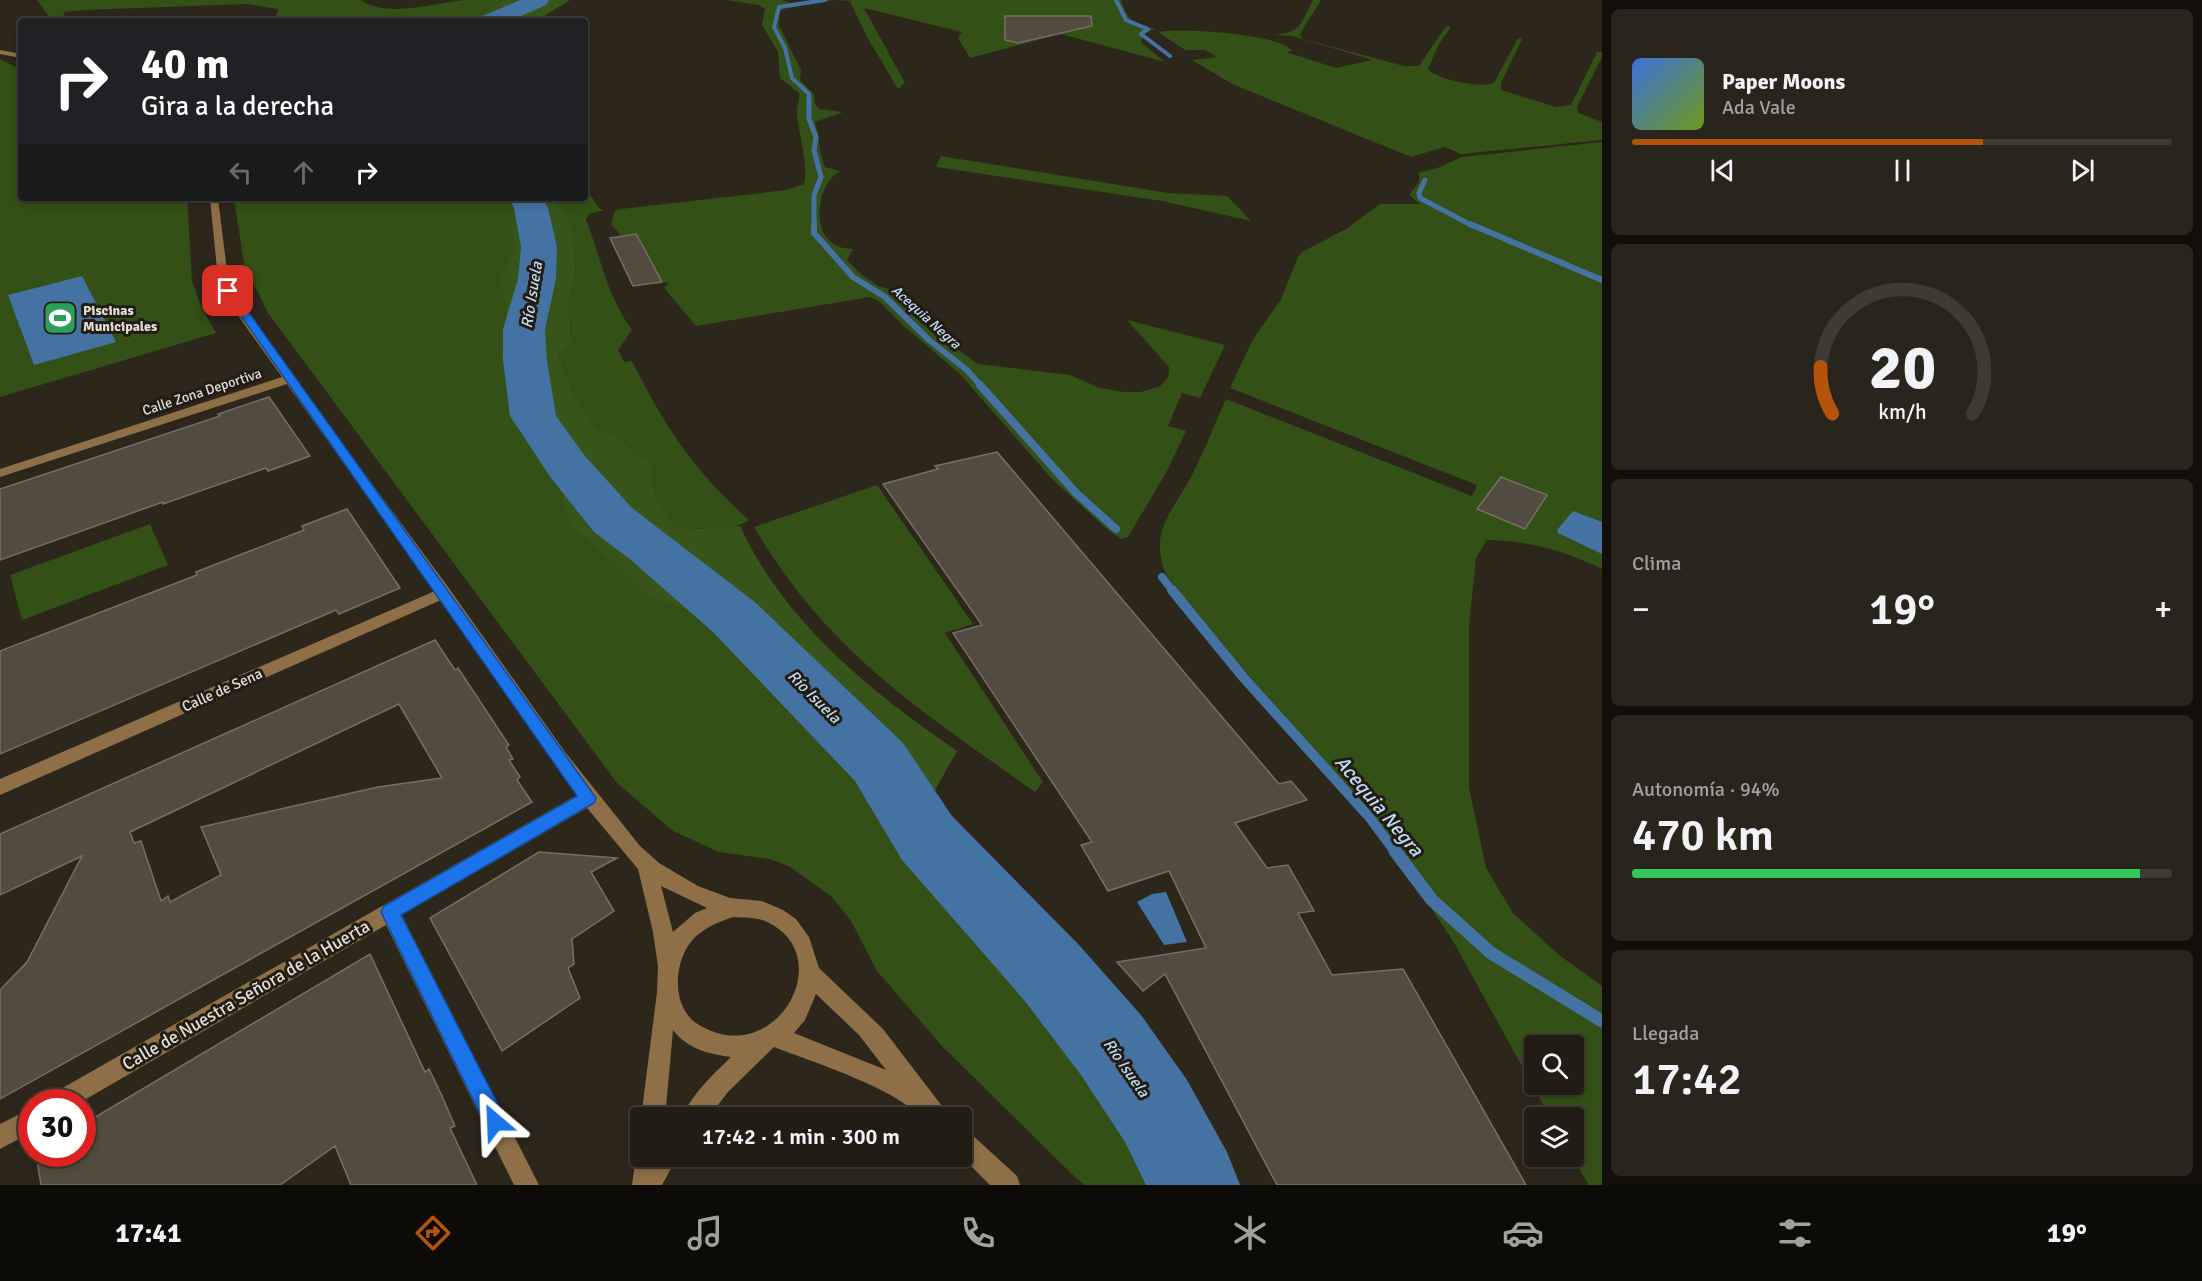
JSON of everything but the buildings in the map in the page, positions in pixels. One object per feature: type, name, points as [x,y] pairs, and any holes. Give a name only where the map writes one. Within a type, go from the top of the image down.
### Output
[{"type":"street","points":[[0,52],[18,55]]},
{"type":"street","name":"Calle Zona Deportiva","points":[[0,473],[289,379],[234,303],[222,279],[214,201]]},
{"type":"street","points":[[289,379],[444,592],[588,798],[647,868],[732,908],[766,911],[786,923],[801,940],[809,962],[810,974],[806,998],[800,1009],[794,1019],[720,1084],[702,1107]]},
{"type":"street","name":"Calle de Sena","points":[[0,787],[444,592]]},
{"type":"street","name":"Calle de Nuestra Señora de la Huerta","points":[[83,1089],[588,798]]},
{"type":"street","points":[[647,868],[663,932],[667,968],[667,991],[654,1107]]},
{"type":"street","points":[[667,968],[675,945],[690,927],[710,914],[732,908]]},
{"type":"street","points":[[390,912],[527,1185]]},
{"type":"street","points":[[810,974],[850,1010],[883,1047],[915,1096],[926,1107]]},
{"type":"street","points":[[667,991],[674,1014],[701,1039],[725,1047],[738,1047],[769,1039],[864,1071],[915,1096]]},
{"type":"street","points":[[0,1137],[18,1127]]},
{"type":"street","points":[[972,1151],[1008,1185]]},
{"type":"street","points":[[646,1185],[647,1167]]},
{"type":"street","points":[[646,1185],[658,1167]]},
{"type":"green space","points":[[37,0],[361,0],[372,6],[398,9],[465,0],[503,0],[476,18],[276,18],[278,9],[247,4],[85,10],[63,12],[66,18],[50,18]]},
{"type":"green space","points":[[503,0],[570,0],[541,18],[476,18]]},
{"type":"green space","points":[[726,0],[782,0],[791,3],[834,0],[783,9],[780,12],[779,25],[801,70],[800,80],[814,94],[815,104],[819,109],[843,112],[815,122],[825,167],[840,171],[827,185],[823,195],[820,205],[821,226],[833,244],[853,249],[847,260],[861,274],[878,286],[904,293],[909,311],[933,332],[978,364],[1070,375],[1100,388],[1141,392],[1160,386],[1168,378],[1169,367],[1127,320],[1225,345],[1200,398],[1182,393],[1168,426],[1186,431],[1167,471],[1128,537],[1121,539],[1108,530],[1051,478],[959,373],[906,328],[880,302],[870,297],[696,326],[664,288],[669,283],[662,282],[636,234],[621,236],[611,224],[615,211],[621,209],[787,190],[804,184],[804,159],[797,112],[799,93],[780,78],[778,52],[762,25],[765,9],[759,5]]},
{"type":"green space","points":[[834,0],[1121,0],[1126,13],[1133,21],[1156,29],[1146,32],[1141,42],[1165,62],[1061,34],[970,58],[958,38],[962,32],[864,8],[905,83],[898,89],[866,35],[850,1]]},
{"type":"green space","points":[[1313,0],[1321,0],[1302,31],[1300,36],[1303,39],[1404,66],[1419,66],[1446,26],[1451,27],[1439,44],[1428,69],[1441,77],[1460,82],[1494,83],[1518,38],[1522,39],[1501,83],[1501,90],[1556,107],[1571,105],[1597,52],[1602,52],[1602,57],[1577,107],[1578,113],[1602,122],[1602,140],[1461,154],[1445,147],[1411,157],[1232,84],[1192,60],[1217,57],[1205,50],[1185,50],[1158,32],[1186,30],[1251,36],[1284,45],[1292,51],[1286,52],[1336,68],[1373,60],[1292,36],[1272,35],[1295,30]]},
{"type":"green space","points":[[0,59],[18,68],[18,201],[187,201],[192,281],[201,306],[216,333],[0,397]]},
{"type":"green space","points":[[1602,142],[1602,569],[1546,548],[1518,542],[1487,540],[1476,558],[1469,626],[1469,787],[1486,868],[1513,913],[1559,955],[1602,986],[1602,1185],[1589,1185],[1578,1167],[1584,1167],[1584,1107],[1544,1107],[1538,1095],[1584,1095],[1584,1035],[1524,1035],[1524,1070],[1453,941],[1429,905],[1441,901],[1434,896],[1374,816],[1249,676],[1167,576],[1161,560],[1160,546],[1166,520],[1203,453],[1226,399],[1472,496],[1477,485],[1230,388],[1252,341],[1281,299],[1302,252],[1346,229],[1380,204],[1420,204],[1409,195],[1419,182],[1419,172],[1436,168],[1462,157]]},
{"type":"green space","points":[[941,156],[1169,193],[1227,196],[1251,221],[1162,201],[936,167]]},
{"type":"green space","points":[[588,192],[599,208],[604,210],[589,214],[586,220],[610,290],[632,330],[618,350],[624,362],[632,361],[656,407],[682,447],[712,484],[749,520],[732,527],[713,529],[675,526],[656,496],[652,480],[653,462],[634,454],[622,438],[597,429],[574,396],[559,353],[571,339],[569,299],[576,276],[573,240],[554,201],[588,201]]},
{"type":"green space","points":[[234,201],[521,201],[524,208],[515,216],[515,247],[501,279],[505,297],[506,336],[499,357],[521,382],[528,443],[547,469],[561,480],[563,500],[678,606],[697,614],[749,668],[780,681],[834,730],[868,766],[879,794],[908,844],[1039,994],[1123,1106],[1169,1185],[1085,1185],[1078,1180],[941,1045],[877,971],[851,921],[832,897],[789,866],[770,859],[719,852],[673,831],[617,783],[268,313],[244,264]]},
{"type":"green space","points":[[521,201],[554,201],[570,221],[576,276],[569,299],[571,340],[559,354],[574,396],[597,429],[622,438],[634,454],[653,462],[652,480],[656,496],[675,526],[699,529],[740,526],[758,561],[805,624],[862,679],[957,751],[934,792],[879,794],[868,766],[834,730],[780,681],[749,669],[697,614],[648,595],[571,524],[563,500],[561,480],[547,469],[528,443],[521,382],[499,357],[506,336],[505,297],[500,279],[515,247],[511,226],[515,216],[524,208]]},
{"type":"green space","points":[[877,485],[973,624],[945,633],[1043,782],[1035,792],[915,706],[845,644],[813,610],[782,571],[754,527]]},
{"type":"green space","points":[[150,524],[168,565],[22,620],[10,575]]},
{"type":"water","name":"Piscinas Municipales","points":[[82,276],[116,342],[34,365],[8,295]]},
{"type":"water","points":[[1573,511],[1602,522],[1602,554],[1558,533],[1557,530]]},
{"type":"water","points":[[1166,892],[1187,942],[1164,945],[1137,902],[1152,894]]},
{"type":"waterway","name":"Río Isuela","points":[[498,18],[538,0]]},
{"type":"waterway","name":"Acequia Negra","points":[[825,0],[779,7],[774,27],[785,48],[792,78],[809,94],[809,119],[816,137],[814,150],[821,177],[814,195],[814,233],[853,277],[885,297],[929,340],[967,370],[981,386]]},
{"type":"waterway","points":[[1116,0],[1126,20],[1148,29],[1141,34],[1170,56]]},
{"type":"waterway","points":[[1425,180],[1419,193],[1420,198],[1473,226]]},
{"type":"waterway","name":"Río Isuela","points":[[528,201],[539,247],[537,279],[524,329],[525,361],[533,416],[568,467],[613,520],[650,547],[735,618],[879,762],[927,838],[1052,973],[1111,1045],[1156,1111],[1194,1185]]},
{"type":"waterway","points":[[1470,224],[1602,280]]},
{"type":"waterway","name":"Acequia Negra","points":[[980,385],[1076,493],[1116,529]]},
{"type":"waterway","name":"Acequia Negra","points":[[1162,577],[1173,591]]},
{"type":"waterway","name":"Acequia Negra","points":[[1172,590],[1243,677],[1370,818],[1396,853]]},
{"type":"waterway","name":"Acequia Negra","points":[[1395,851],[1432,900],[1491,953],[1602,1021]]},
{"type":"place","name":"Piscinas Municipales","points":[[60,318]]},
{"type":"route","points":[[228,291],[234,303],[397,527],[588,798],[390,912],[495,1122]]}]
